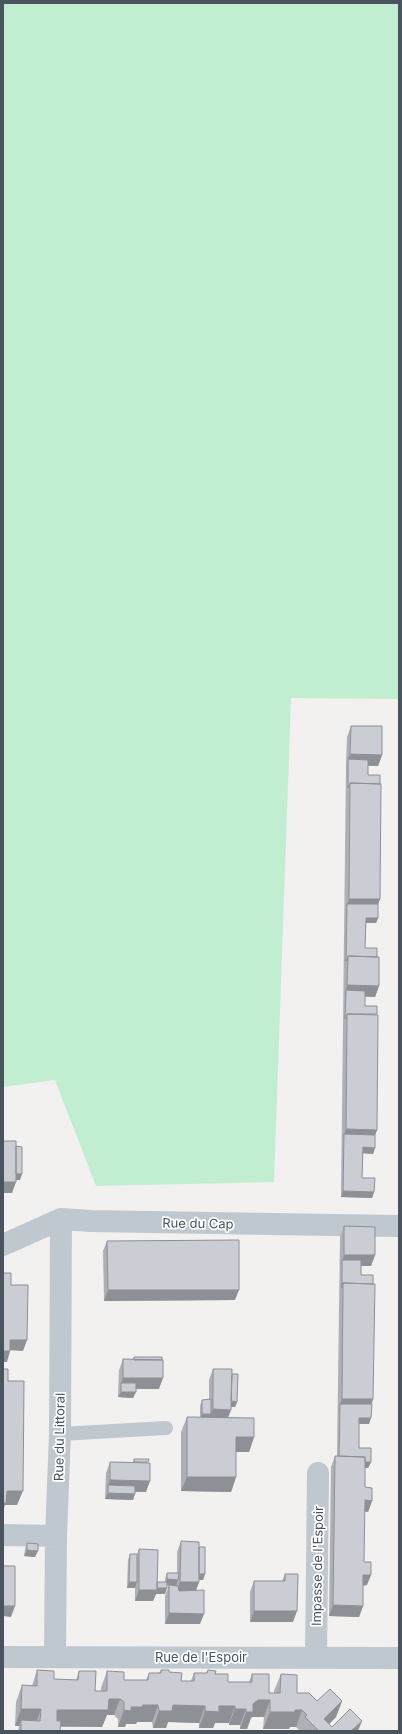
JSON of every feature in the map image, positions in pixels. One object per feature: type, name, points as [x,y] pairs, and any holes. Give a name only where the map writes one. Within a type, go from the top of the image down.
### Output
[{"type":"street","name":"Rue du Cap","points":[[61,1218],[92,1221],[399,1226]]},
{"type":"street","points":[[3,1245],[61,1218]]},
{"type":"street","name":"Rue du Littoral","points":[[55,1656],[56,1536],[60,1434],[61,1218]]},
{"type":"street","name":"Impasse de l'Espoir","points":[[316,1658],[318,1473]]},
{"type":"street","points":[[3,1535],[56,1536]]},
{"type":"street","name":"Rue de l'Espoir","points":[[3,1656],[399,1658]]},
{"type":"lane","points":[[60,1434],[166,1428]]},
{"type":"green space","points":[[3,3],[399,3],[399,699],[291,698],[274,1182],[96,1186],[55,1080],[3,1087]]},
{"type":"building","points":[[351,726],[382,726],[382,755],[350,754]]},
{"type":"building","points":[[348,759],[368,760],[368,775],[380,775],[380,784],[350,783],[348,788]]},
{"type":"building","points":[[350,783],[381,784],[380,899],[349,899]]},
{"type":"building","points":[[347,904],[378,904],[378,918],[366,918],[365,948],[377,948],[377,957],[348,956],[346,961]]},
{"type":"building","points":[[348,956],[379,957],[379,986],[347,985]]},
{"type":"building","points":[[346,990],[365,991],[365,1006],[377,1006],[377,1014],[347,1014],[345,1019]]},
{"type":"building","points":[[347,1014],[378,1015],[377,1130],[346,1129]]},
{"type":"building","points":[[344,1134],[375,1135],[375,1148],[363,1147],[362,1178],[375,1178],[374,1192],[343,1191]]},
{"type":"building","points":[[3,1141],[16,1141],[16,1182],[3,1182]]},
{"type":"building","points":[[16,1146],[22,1147],[22,1174],[16,1174]]},
{"type":"building","points":[[344,1226],[375,1227],[375,1255],[344,1255]]},
{"type":"building","points":[[239,1240],[239,1290],[108,1290],[107,1241]]},
{"type":"building","points":[[342,1260],[361,1260],[361,1275],[373,1275],[373,1284],[343,1283],[342,1288]]},
{"type":"building","points":[[3,1273],[11,1273],[11,1285],[28,1285],[27,1340],[10,1340],[10,1351],[3,1351]]},
{"type":"building","points":[[343,1283],[375,1284],[373,1399],[342,1399]]},
{"type":"building","points":[[134,1357],[162,1357],[162,1360],[134,1360]]},
{"type":"building","points":[[123,1359],[163,1360],[163,1378],[123,1378]]},
{"type":"building","points":[[3,1369],[8,1369],[8,1381],[24,1381],[23,1491],[7,1491],[6,1503],[3,1503]]},
{"type":"building","points":[[213,1369],[232,1369],[231,1410],[213,1409]]},
{"type":"building","points":[[232,1374],[238,1374],[237,1402],[231,1401]]},
{"type":"building","points":[[121,1383],[136,1383],[136,1392],[121,1392]]},
{"type":"building","points":[[211,1399],[211,1414],[202,1414],[202,1400]]},
{"type":"building","points":[[340,1404],[372,1404],[371,1418],[359,1418],[359,1448],[371,1448],[371,1462],[365,1462],[365,1457],[339,1456]]},
{"type":"building","points":[[187,1417],[254,1418],[254,1437],[236,1437],[236,1477],[187,1477]]},
{"type":"building","points":[[335,1456],[365,1457],[365,1487],[372,1488],[372,1501],[365,1500],[364,1562],[371,1562],[371,1575],[363,1575],[363,1606],[333,1605]]},
{"type":"building","points":[[134,1459],[149,1459],[148,1462],[134,1462]]},
{"type":"building","points":[[110,1462],[150,1463],[150,1481],[110,1480]]},
{"type":"building","points":[[108,1485],[135,1486],[135,1494],[108,1493]]},
{"type":"building","points":[[181,1541],[199,1542],[199,1582],[180,1582]]},
{"type":"building","points":[[27,1543],[38,1544],[38,1551],[27,1550]]},
{"type":"building","points":[[199,1547],[205,1547],[205,1574],[199,1574]]},
{"type":"building","points":[[139,1549],[158,1550],[157,1590],[139,1590]]},
{"type":"building","points":[[130,1554],[137,1554],[137,1582],[129,1582]]},
{"type":"building","points":[[3,1566],[15,1566],[15,1606],[3,1606]]},
{"type":"building","points":[[167,1573],[179,1573],[178,1580],[167,1579]]},
{"type":"building","points":[[285,1574],[298,1574],[297,1611],[254,1611],[254,1581],[285,1581]]},
{"type":"building","points":[[157,1582],[167,1582],[167,1588],[157,1588]]},
{"type":"building","points":[[169,1585],[178,1586],[179,1591],[204,1590],[204,1614],[169,1613]]},
{"type":"building","points":[[37,1670],[54,1671],[54,1679],[78,1680],[79,1671],[96,1671],[95,1691],[107,1691],[107,1671],[124,1672],[124,1680],[148,1680],[149,1673],[161,1673],[161,1670],[169,1670],[169,1672],[182,1673],[181,1681],[194,1681],[194,1673],[207,1673],[208,1670],[216,1671],[215,1674],[228,1674],[228,1682],[252,1682],[252,1674],[269,1674],[269,1693],[280,1693],[281,1674],[297,1675],[297,1693],[309,1693],[317,1701],[330,1689],[342,1701],[324,1719],[332,1727],[350,1709],[362,1721],[351,1731],[319,1731],[305,1717],[307,1715],[302,1710],[295,1710],[295,1712],[270,1712],[270,1700],[258,1700],[253,1704],[253,1712],[246,1712],[246,1709],[235,1709],[235,1706],[219,1706],[219,1712],[205,1711],[205,1706],[173,1705],[172,1711],[159,1711],[158,1705],[143,1705],[142,1707],[131,1707],[131,1711],[124,1710],[124,1702],[120,1699],[109,1699],[108,1710],[57,1710],[57,1721],[61,1721],[60,1731],[21,1731],[21,1720],[40,1721],[41,1709],[21,1709],[22,1685],[37,1686]]}]
